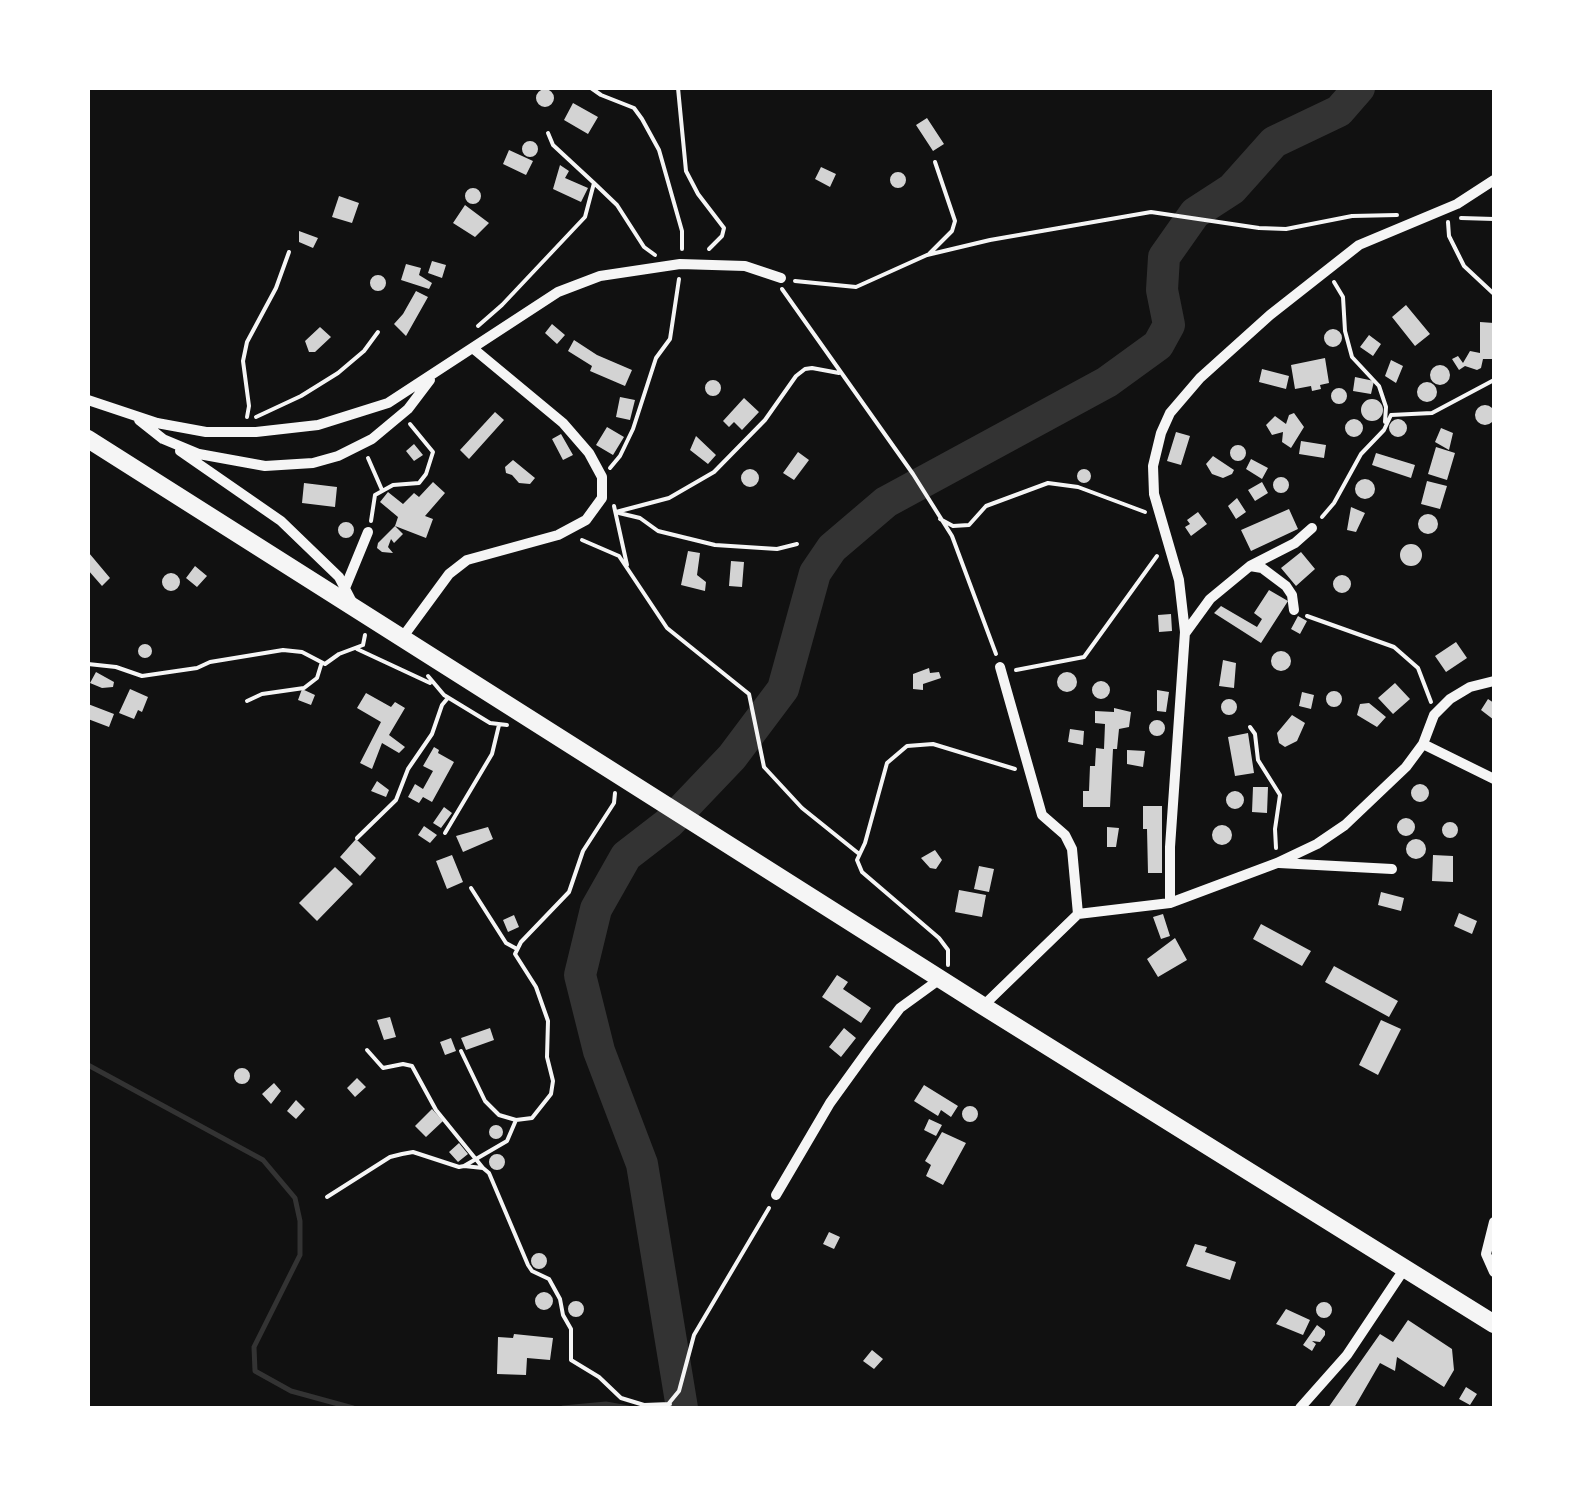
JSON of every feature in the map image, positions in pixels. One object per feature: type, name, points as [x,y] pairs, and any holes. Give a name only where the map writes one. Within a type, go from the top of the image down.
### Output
[{"type":"highway","points":[[88,439],[983,1006],[1494,1324]]},
{"type":"street","points":[[1170,903],[1170,847],[1185,632],[1179,580],[1154,494],[1154,466],[1161,433],[1170,413],[1200,378],[1359,245],[1448,207],[1494,180]]},
{"type":"street","points":[[88,400],[157,423],[206,432],[318,425],[388,404],[558,292],[600,276],[680,264],[745,266],[775,276]]},
{"type":"street","points":[[402,638],[450,574],[467,560],[558,534],[586,520],[602,498],[602,477],[588,453],[563,424],[475,350]]},
{"type":"street","points":[[163,439],[200,454],[264,466],[313,463],[372,439],[408,409],[434,375]]},
{"type":"street","points":[[132,415],[281,521],[339,577],[355,608]]},
{"type":"street","points":[[1185,632],[1208,602],[1250,566],[1295,543],[1312,528]]},
{"type":"street","points":[[345,588],[368,532]]},
{"type":"street","points":[[1250,566],[1262,568],[1286,586],[1294,610]]},
{"type":"street","points":[[1000,667],[1042,815],[1065,835],[1072,848],[1078,914]]},
{"type":"street","points":[[983,1006],[1078,914],[1170,903],[1317,844],[1345,824],[1406,767],[1423,744],[1434,716],[1450,699],[1470,687],[1494,681]]},
{"type":"street","points":[[1423,744],[1494,778]]},
{"type":"street","points":[[1277,863],[1392,868]]},
{"type":"street","points":[[776,1195],[830,1102],[879,1035],[900,1008],[941,978]]},
{"type":"street","points":[[1494,1222],[1486,1254],[1494,1272]]},
{"type":"street","points":[[1300,1408],[1347,1355],[1405,1268]]},
{"type":"path","points":[[548,133],[553,144],[617,205],[644,247],[680,264],[710,249],[724,228],[686,171],[678,88]]},
{"type":"path","points":[[927,256],[952,231],[955,222],[934,162]]},
{"type":"path","points":[[475,350],[472,339],[476,328],[586,217],[594,183]]},
{"type":"path","points":[[1448,207],[1449,236],[1456,254],[1494,294]]},
{"type":"path","points":[[775,276],[806,284],[856,287],[927,256],[1151,212],[1286,229],[1381,214],[1427,216]]},
{"type":"path","points":[[246,432],[249,406],[243,361],[247,342],[290,252]]},
{"type":"path","points":[[1325,272],[1343,297],[1352,357],[1379,386],[1386,406],[1386,426]]},
{"type":"path","points":[[775,276],[952,536],[1000,667],[1023,671],[1084,657],[1158,557]]},
{"type":"path","points":[[246,432],[256,417],[338,373],[364,351],[378,332]]},
{"type":"path","points":[[615,509],[668,498],[714,472],[764,420],[804,369],[840,374]]},
{"type":"path","points":[[1312,528],[1334,503],[1361,454],[1392,415],[1432,413],[1494,380]]},
{"type":"path","points":[[368,532],[374,500],[382,490],[419,483],[432,458],[432,446],[410,426],[408,409]]},
{"type":"path","points":[[372,439],[365,452],[382,490]]},
{"type":"path","points":[[940,519],[953,526],[969,525],[986,506],[1048,483],[1078,487],[1160,518]]},
{"type":"path","points":[[615,509],[640,518],[658,531],[714,544],[777,549],[797,544]]},
{"type":"path","points":[[615,509],[628,565],[652,610],[666,628],[749,694],[764,767],[802,808],[858,853]]},
{"type":"path","points":[[558,534],[603,547],[628,565]]},
{"type":"path","points":[[88,664],[116,667],[142,676],[283,650],[302,652],[320,664],[331,662],[339,654],[362,646],[366,634],[355,608]]},
{"type":"path","points":[[1294,610],[1394,647],[1408,657],[1425,682],[1434,716]]},
{"type":"path","points":[[357,648],[433,684],[499,725],[517,727]]},
{"type":"path","points":[[426,653],[433,684]]},
{"type":"path","points":[[246,701],[262,694],[304,688],[321,673],[320,664]]},
{"type":"path","points":[[357,838],[396,800],[415,755],[432,734],[442,704],[450,698]]},
{"type":"path","points":[[445,833],[492,754],[499,725]]},
{"type":"path","points":[[1250,727],[1255,734],[1258,760],[1280,795],[1275,829],[1277,863]]},
{"type":"path","points":[[941,978],[948,968],[948,950],[924,922],[862,872],[856,860],[865,843],[886,764],[893,755],[914,745],[933,744],[1029,772]]},
{"type":"path","points":[[460,1051],[485,1102],[498,1114],[516,1120],[532,1118],[550,1094],[553,1080],[547,1056],[548,1020],[536,987],[515,954],[570,892],[583,851],[614,803],[616,796],[610,786]]},
{"type":"path","points":[[471,888],[506,942],[517,949]]},
{"type":"path","points":[[367,1050],[383,1068],[412,1066],[436,1110],[493,1181],[528,1265],[549,1279],[560,1299],[570,1329],[571,1360],[599,1377],[620,1398],[668,1406],[679,1391],[694,1335],[776,1195]]},
{"type":"path","points":[[464,1166],[507,1142],[516,1120]]},
{"type":"path","points":[[327,1197],[390,1157],[402,1154],[413,1152],[459,1167],[483,1168]]},
{"type":"building","points":[[545,89],[552,91],[552,105],[545,107],[538,105],[536,98],[538,91]]},
{"type":"building","points":[[573,103],[598,117],[588,134],[564,120]]},
{"type":"building","points":[[927,118],[944,144],[933,151],[916,125]]},
{"type":"building","points":[[530,141],[538,149],[530,157],[522,149]]},
{"type":"building","points":[[509,150],[533,161],[526,175],[503,164]]},
{"type":"building","points":[[560,165],[569,171],[565,178],[588,188],[581,202],[553,189]]},
{"type":"building","points":[[821,167],[836,174],[830,187],[815,179]]},
{"type":"building","points":[[898,172],[906,180],[898,188],[890,180]]},
{"type":"building","points":[[473,188],[481,196],[473,204],[465,196]]},
{"type":"building","points":[[339,196],[359,203],[352,223],[332,217]]},
{"type":"building","points":[[465,205],[489,223],[475,237],[453,223]]},
{"type":"building","points":[[299,231],[318,238],[313,248],[299,242]]},
{"type":"building","points":[[432,261],[446,265],[442,278],[428,273]]},
{"type":"building","points":[[406,264],[421,268],[419,275],[432,283],[429,289],[401,280]]},
{"type":"building","points":[[378,275],[386,283],[378,291],[370,283]]},
{"type":"building","points":[[416,291],[428,297],[406,336],[394,324]]},
{"type":"building","points":[[1406,305],[1430,334],[1415,346],[1392,317]]},
{"type":"building","points":[[1480,322],[1494,323],[1494,359],[1483,359],[1477,370],[1465,366],[1459,370],[1452,359],[1458,356],[1463,363],[1470,351],[1480,353]]},
{"type":"building","points":[[552,324],[565,335],[557,344],[545,333]]},
{"type":"building","points":[[320,327],[331,337],[315,352],[309,352],[305,341]]},
{"type":"building","points":[[1333,329],[1342,338],[1333,347],[1324,338]]},
{"type":"building","points":[[1369,335],[1381,344],[1373,356],[1360,347]]},
{"type":"building","points":[[574,340],[632,370],[625,386],[590,371],[592,366],[568,351]]},
{"type":"building","points":[[1325,358],[1329,383],[1312,391],[1311,386],[1295,389],[1291,365]]},
{"type":"building","points":[[1391,360],[1403,366],[1396,383],[1385,376]]},
{"type":"building","points":[[1440,365],[1450,375],[1440,385],[1430,375]]},
{"type":"building","points":[[1262,369],[1289,376],[1286,389],[1259,382]]},
{"type":"building","points":[[1355,377],[1374,381],[1371,394],[1353,391]]},
{"type":"building","points":[[713,380],[721,388],[713,396],[705,388]]},
{"type":"building","points":[[1427,382],[1437,392],[1427,402],[1417,392]]},
{"type":"building","points":[[1339,388],[1347,396],[1339,404],[1331,396]]},
{"type":"building","points":[[620,397],[635,400],[630,420],[616,417]]},
{"type":"building","points":[[744,398],[759,412],[742,430],[734,422],[729,427],[723,421]]},
{"type":"building","points":[[1372,399],[1380,402],[1380,418],[1372,421],[1364,418],[1361,410],[1364,402]]},
{"type":"building","points":[[1481,405],[1489,405],[1495,415],[1489,425],[1481,425],[1475,419],[1475,411]]},
{"type":"building","points":[[495,412],[504,420],[469,459],[460,450]]},
{"type":"building","points":[[1294,413],[1304,427],[1291,448],[1282,442],[1283,432],[1272,435],[1266,425],[1275,416],[1286,424]]},
{"type":"building","points":[[1354,419],[1361,421],[1361,435],[1354,437],[1347,435],[1345,428],[1347,421]]},
{"type":"building","points":[[1398,419],[1407,428],[1398,437],[1389,428]]},
{"type":"building","points":[[607,427],[624,437],[613,455],[596,445]]},
{"type":"building","points":[[1441,428],[1453,433],[1449,450],[1435,442]]},
{"type":"building","points":[[1176,432],[1190,436],[1181,465],[1167,461]]},
{"type":"building","points":[[561,434],[573,455],[563,460],[552,439]]},
{"type":"building","points":[[696,436],[716,455],[708,464],[690,450]]},
{"type":"building","points":[[1301,441],[1326,445],[1324,458],[1299,454]]},
{"type":"building","points":[[414,444],[423,455],[414,461],[406,451]]},
{"type":"building","points":[[1238,445],[1246,453],[1238,461],[1230,453]]},
{"type":"building","points":[[1436,447],[1455,453],[1447,480],[1428,474]]},
{"type":"building","points":[[798,452],[809,460],[794,480],[783,473]]},
{"type":"building","points":[[1376,453],[1415,465],[1411,478],[1372,465]]},
{"type":"building","points":[[1213,456],[1234,470],[1232,474],[1223,478],[1212,474],[1206,464]]},
{"type":"building","points":[[1251,459],[1268,468],[1262,479],[1246,469]]},
{"type":"building","points":[[513,460],[535,478],[530,484],[519,483],[506,473],[505,467]]},
{"type":"building","points":[[750,469],[759,478],[750,487],[741,478]]},
{"type":"building","points":[[1084,469],[1091,476],[1084,483],[1077,476]]},
{"type":"building","points":[[1281,477],[1289,485],[1281,493],[1273,485]]},
{"type":"building","points":[[1365,479],[1375,489],[1365,499],[1355,489]]},
{"type":"building","points":[[1427,481],[1447,486],[1440,509],[1421,504]]},
{"type":"building","points":[[433,482],[445,493],[425,516],[433,519],[426,538],[395,526],[398,517],[380,502],[388,492],[403,504],[414,493],[419,497]]},
{"type":"building","points":[[1262,482],[1268,493],[1255,501],[1248,490]]},
{"type":"building","points":[[304,483],[337,487],[335,507],[302,503]]},
{"type":"building","points":[[1237,498],[1246,512],[1236,519],[1228,506]]},
{"type":"building","points":[[1351,507],[1365,513],[1356,532],[1347,530]]},
{"type":"building","points":[[1289,509],[1298,529],[1251,551],[1241,530]]},
{"type":"building","points":[[1198,512],[1207,524],[1191,536],[1185,527],[1190,524],[1187,520]]},
{"type":"building","points":[[1428,514],[1438,524],[1428,534],[1418,524]]},
{"type":"building","points":[[346,522],[354,530],[346,538],[338,530]]},
{"type":"building","points":[[395,526],[403,534],[394,543],[391,539],[388,547],[393,553],[382,552],[378,543]]},
{"type":"building","points":[[1411,544],[1419,547],[1419,563],[1411,566],[1403,563],[1400,555],[1403,547]]},
{"type":"building","points":[[688,551],[700,553],[697,575],[706,582],[705,591],[681,585]]},
{"type":"building","points":[[1301,552],[1315,569],[1296,586],[1281,568]]},
{"type":"building","points":[[89,553],[110,578],[102,586],[88,570]]},
{"type":"building","points":[[731,561],[744,562],[742,587],[729,586]]},
{"type":"building","points":[[195,566],[207,576],[197,587],[186,578]]},
{"type":"building","points":[[171,573],[180,582],[171,591],[162,582]]},
{"type":"building","points":[[1342,575],[1351,584],[1342,593],[1333,584]]},
{"type":"building","points":[[1269,590],[1288,601],[1261,643],[1214,613],[1221,606],[1257,627],[1262,619],[1254,613]]},
{"type":"building","points":[[1171,614],[1172,631],[1159,632],[1158,615]]},
{"type":"building","points":[[1298,616],[1307,621],[1300,634],[1291,629]]},
{"type":"building","points":[[1456,642],[1467,658],[1446,672],[1435,656]]},
{"type":"building","points":[[145,644],[152,651],[145,658],[138,651]]},
{"type":"building","points":[[1281,651],[1291,661],[1281,671],[1271,661]]},
{"type":"building","points":[[1223,660],[1236,663],[1234,688],[1219,686]]},
{"type":"building","points":[[929,668],[930,673],[939,672],[941,678],[923,684],[923,690],[913,689],[913,674]]},
{"type":"building","points":[[96,672],[114,682],[113,687],[90,683]]},
{"type":"building","points":[[1067,672],[1077,682],[1067,692],[1057,682]]},
{"type":"building","points":[[1101,681],[1110,690],[1101,699],[1092,690]]},
{"type":"building","points":[[1395,683],[1410,699],[1393,714],[1378,698]]},
{"type":"building","points":[[130,689],[148,697],[134,719],[119,713]]},
{"type":"building","points":[[302,689],[315,695],[311,705],[298,700]]},
{"type":"building","points":[[1157,690],[1169,692],[1166,712],[1157,711]]},
{"type":"building","points":[[1334,691],[1342,699],[1334,707],[1326,699]]},
{"type":"building","points":[[1302,692],[1314,695],[1311,709],[1299,706]]},
{"type":"building","points":[[366,693],[391,707],[395,702],[405,708],[389,735],[405,747],[399,753],[382,743],[372,769],[360,763],[381,722],[357,708]]},
{"type":"building","points":[[1229,699],[1237,707],[1229,715],[1221,707]]},
{"type":"building","points":[[1488,699],[1494,703],[1494,720],[1481,710]]},
{"type":"building","points":[[1369,703],[1386,717],[1377,727],[1357,715],[1360,704]]},
{"type":"building","points":[[88,704],[114,714],[109,727],[88,719]]},
{"type":"building","points":[[1114,708],[1131,712],[1129,727],[1119,729],[1117,749],[1113,749],[1110,807],[1083,807],[1083,791],[1089,791],[1090,766],[1095,766],[1096,748],[1104,749],[1105,724],[1095,723],[1095,711],[1114,712]]},
{"type":"building","points":[[1292,715],[1305,723],[1297,741],[1285,747],[1279,743],[1277,733]]},
{"type":"building","points":[[1157,720],[1165,728],[1157,736],[1149,728]]},
{"type":"building","points":[[1070,729],[1084,731],[1083,745],[1068,742]]},
{"type":"building","points":[[1248,733],[1254,773],[1235,776],[1228,737]]},
{"type":"building","points":[[434,747],[454,762],[432,802],[423,797],[419,803],[408,797],[415,784],[423,789],[433,771],[423,766]]},
{"type":"building","points":[[1127,750],[1145,751],[1143,767],[1127,764]]},
{"type":"building","points":[[377,781],[389,790],[386,797],[371,791]]},
{"type":"building","points":[[1420,784],[1427,786],[1427,800],[1420,802],[1413,800],[1411,793],[1413,786]]},
{"type":"building","points":[[1253,787],[1268,787],[1267,813],[1252,812]]},
{"type":"building","points":[[1235,791],[1244,800],[1235,809],[1226,800]]},
{"type":"building","points":[[1143,806],[1162,806],[1162,873],[1148,873]]},
{"type":"building","points":[[444,807],[452,813],[441,828],[433,823]]},
{"type":"building","points":[[1406,818],[1415,827],[1406,836],[1397,827]]},
{"type":"building","points":[[1450,822],[1458,830],[1450,838],[1442,830]]},
{"type":"building","points":[[1222,825],[1232,835],[1222,845],[1212,835]]},
{"type":"building","points":[[424,826],[437,835],[430,843],[418,835]]},
{"type":"building","points":[[488,827],[493,839],[463,852],[456,836]]},
{"type":"building","points":[[1107,827],[1119,828],[1116,847],[1107,847]]},
{"type":"building","points":[[356,839],[376,858],[360,876],[340,857]]},
{"type":"building","points":[[1416,839],[1426,849],[1416,859],[1406,849]]},
{"type":"building","points":[[935,850],[942,860],[936,869],[921,858]]},
{"type":"building","points":[[452,855],[463,882],[447,889],[436,861]]},
{"type":"building","points":[[1433,855],[1453,856],[1453,882],[1432,881]]},
{"type":"building","points":[[979,866],[994,869],[989,892],[974,889]]},
{"type":"building","points":[[335,867],[353,884],[317,921],[299,903]]},
{"type":"building","points":[[959,890],[986,895],[982,917],[955,912]]},
{"type":"building","points":[[1381,892],[1404,898],[1401,911],[1378,905]]},
{"type":"building","points":[[1459,913],[1477,921],[1472,934],[1454,926]]},
{"type":"building","points":[[1163,914],[1170,936],[1161,939],[1153,917]]},
{"type":"building","points":[[514,915],[519,927],[508,932],[503,920]]},
{"type":"building","points":[[1261,924],[1311,951],[1302,966],[1253,939]]},
{"type":"building","points":[[1175,938],[1187,960],[1158,977],[1147,959]]},
{"type":"building","points":[[1334,966],[1398,1001],[1389,1017],[1325,982]]},
{"type":"building","points":[[837,975],[848,982],[843,989],[871,1008],[861,1023],[822,997]]},
{"type":"building","points":[[390,1017],[396,1037],[384,1040],[377,1020]]},
{"type":"building","points":[[1381,1020],[1401,1029],[1378,1075],[1359,1065]]},
{"type":"building","points":[[490,1028],[494,1040],[466,1050],[461,1038]]},
{"type":"building","points":[[844,1028],[856,1038],[841,1057],[829,1047]]},
{"type":"building","points":[[451,1038],[456,1051],[445,1055],[440,1042]]},
{"type":"building","points":[[242,1068],[250,1076],[242,1084],[234,1076]]},
{"type":"building","points":[[357,1078],[366,1087],[355,1097],[347,1088]]},
{"type":"building","points":[[274,1083],[281,1091],[271,1104],[262,1094]]},
{"type":"building","points":[[924,1085],[958,1106],[951,1117],[941,1110],[938,1116],[914,1101]]},
{"type":"building","points":[[296,1100],[305,1109],[296,1119],[287,1111]]},
{"type":"building","points":[[970,1106],[978,1114],[970,1122],[962,1114]]},
{"type":"building","points":[[432,1109],[443,1121],[426,1137],[415,1126]]},
{"type":"building","points":[[929,1119],[942,1125],[936,1136],[924,1130]]},
{"type":"building","points":[[496,1125],[503,1132],[496,1139],[489,1132]]},
{"type":"building","points":[[942,1132],[966,1143],[943,1185],[926,1176],[931,1165],[925,1161]]},
{"type":"building","points":[[459,1143],[468,1154],[458,1162],[449,1152]]},
{"type":"building","points":[[497,1154],[505,1162],[497,1170],[489,1162]]},
{"type":"building","points":[[829,1232],[840,1237],[834,1249],[823,1244]]},
{"type":"building","points":[[1195,1244],[1207,1247],[1205,1252],[1236,1262],[1230,1280],[1186,1266]]},
{"type":"building","points":[[539,1253],[547,1261],[539,1269],[531,1261]]},
{"type":"building","points":[[544,1292],[553,1301],[544,1310],[535,1301]]},
{"type":"building","points":[[576,1301],[584,1309],[576,1317],[568,1309]]},
{"type":"building","points":[[1324,1302],[1332,1310],[1324,1318],[1316,1310]]},
{"type":"building","points":[[1286,1309],[1310,1320],[1303,1335],[1276,1324]]},
{"type":"building","points":[[1408,1320],[1452,1349],[1454,1370],[1444,1387],[1397,1357],[1395,1371],[1380,1363],[1354,1408],[1328,1408],[1380,1334],[1393,1342]]},
{"type":"building","points":[[1317,1325],[1325,1335],[1320,1342],[1312,1341],[1316,1344],[1312,1351],[1303,1345]]},
{"type":"building","points":[[514,1334],[553,1338],[550,1360],[527,1358],[526,1375],[497,1374],[498,1337],[513,1338]]},
{"type":"building","points":[[872,1350],[883,1359],[874,1369],[863,1361]]},
{"type":"building","points":[[1466,1387],[1477,1394],[1470,1405],[1459,1399]]},
{"type":"waterway","points":[[682,1408],[642,1164],[599,1051],[580,975],[596,909],[626,856],[670,822],[732,757],[783,689],[815,573],[832,548],[886,502],[1107,382],[1158,345],[1169,325],[1162,290],[1164,257],[1195,213],[1232,189],[1274,142],[1339,111],[1359,88]]},
{"type":"waterway","points":[[88,1065],[263,1160],[295,1198],[300,1255],[254,1347],[255,1371],[291,1391],[353,1408]]},
{"type":"waterway","points":[[563,1408],[606,1404],[628,1408]]}]
